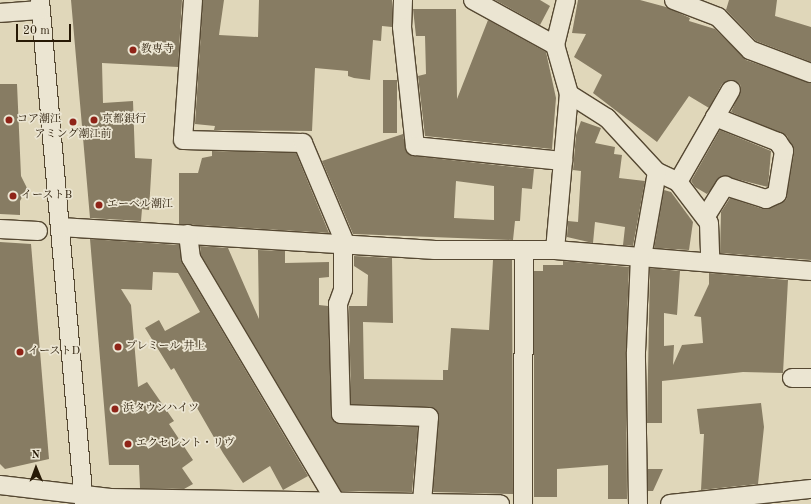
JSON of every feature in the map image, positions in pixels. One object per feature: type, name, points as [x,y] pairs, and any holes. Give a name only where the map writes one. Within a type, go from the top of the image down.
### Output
[{"type":"street","points":[[193,0],[182,140],[303,144],[344,243],[343,290],[338,304],[341,414],[429,417],[422,503]]},
{"type":"street","points":[[403,0],[402,27],[415,146],[563,161]]},
{"type":"street","points":[[473,0],[555,45]]},
{"type":"street","points":[[555,250],[569,94],[555,45],[566,0]]},
{"type":"street","points":[[674,0],[718,17],[750,50],[811,73]]},
{"type":"street","points":[[0,13],[40,5],[84,499]]},
{"type":"street","points":[[678,182],[731,90]]},
{"type":"street","points":[[569,94],[607,118],[657,172],[678,182],[706,216],[711,234],[710,261]]},
{"type":"street","points":[[706,216],[725,186],[766,199],[777,194],[784,151],[778,142],[715,117]]},
{"type":"street","points":[[638,504],[636,352],[641,257],[657,172]]},
{"type":"street","points":[[60,227],[344,243],[435,250],[555,250],[710,261],[811,271]]},
{"type":"street","points":[[0,229],[38,231]]},
{"type":"street","points":[[188,234],[191,258],[335,501]]},
{"type":"street","points":[[523,504],[524,250]]},
{"type":"street","points":[[792,378],[811,378]]},
{"type":"street","points":[[0,485],[84,499],[112,501],[335,501],[500,504]]},
{"type":"street","points":[[670,504],[811,489]]},
{"type":"building","points":[[71,0],[182,0],[178,67],[102,63],[103,103],[133,101],[135,158],[152,159],[149,210],[142,209],[141,221],[90,218]]},
{"type":"building","points":[[203,0],[224,0],[219,35],[258,37],[259,0],[392,0],[392,27],[382,26],[381,41],[373,40],[370,80],[348,76],[348,71],[315,68],[312,131],[214,130],[215,126],[195,124]]},
{"type":"building","points":[[495,0],[540,0],[550,6],[540,25]]},
{"type":"building","points":[[578,0],[640,0],[666,7],[690,18],[689,21],[715,29],[746,60],[811,83],[811,260],[720,253],[721,212],[730,198],[763,209],[786,200],[794,153],[787,136],[731,112],[741,90],[740,84],[731,80],[722,84],[709,108],[689,96],[657,142],[593,93],[602,75],[574,57],[586,34],[572,33]]},
{"type":"building","points":[[729,0],[777,0],[775,16],[811,27],[811,62],[756,41],[726,10]]},
{"type":"building","points":[[413,9],[456,9],[457,99],[488,20],[546,52],[556,98],[552,149],[425,136],[418,76],[426,74],[425,36],[416,36]]},
{"type":"building","points":[[383,80],[397,80],[397,133],[383,133]]},
{"type":"building","points":[[0,84],[17,84],[21,176],[27,188],[20,201],[20,215],[0,214]]},
{"type":"building","points":[[581,121],[601,128],[595,143],[615,147],[614,154],[622,155],[619,178],[645,181],[633,246],[623,245],[625,227],[595,222],[593,243],[567,237],[568,221],[578,222],[581,171],[573,170],[576,135]]},
{"type":"building","points":[[720,130],[771,151],[768,187],[724,176],[707,194],[695,187],[691,181]]},
{"type":"building","points":[[403,134],[406,151],[414,156],[534,169],[532,189],[522,188],[520,221],[515,221],[513,240],[353,234],[322,161]],"holes":[[[456,181],[494,186],[494,220],[454,218]]]},
{"type":"building","points":[[212,151],[296,153],[329,233],[179,224],[179,173],[198,173],[202,158],[212,156]]},
{"type":"building","points":[[664,190],[671,192],[693,222],[689,250],[654,248]]},
{"type":"building","points":[[90,239],[179,245],[182,263],[308,476],[283,490],[270,466],[243,483],[223,453],[174,368],[171,370],[145,328],[159,320],[165,331],[200,312],[178,273],[153,272],[152,290],[121,289],[131,305],[138,387],[147,382],[174,421],[169,424],[193,460],[182,468],[193,484],[184,489],[140,488],[139,465],[109,465]]},
{"type":"building","name":"イーストD","points":[[0,242],[31,244],[49,459],[5,469],[0,464]]},
{"type":"building","points":[[200,246],[228,248],[259,319],[258,250],[285,251],[285,263],[329,262],[329,277],[319,278],[319,305],[328,306],[332,419],[341,424],[418,427],[412,492],[341,491],[201,255]]},
{"type":"building","points":[[354,256],[392,258],[393,323],[363,322],[364,379],[443,380],[443,370],[448,370],[451,328],[489,330],[493,260],[512,260],[513,494],[433,492],[439,418],[434,408],[351,404],[349,306],[367,306],[368,275],[354,266]]},
{"type":"building","points":[[563,261],[629,267],[626,352],[627,499],[608,499],[608,465],[557,469],[557,497],[534,497],[534,271],[543,271],[543,265],[563,265]]},
{"type":"building","points":[[650,268],[680,271],[677,315],[664,313],[664,346],[674,345],[673,365],[682,345],[703,343],[701,317],[694,316],[709,284],[709,273],[788,280],[783,373],[743,372],[662,381],[662,423],[647,423]]},
{"type":"building","points":[[761,403],[764,427],[758,484],[701,490],[704,434],[700,434],[697,409]]},
{"type":"building","points":[[648,469],[663,469],[653,491],[648,491]]},
{"type":"place","name":"教専寺","points":[[133,50]]},
{"type":"place","name":"コア潮江","points":[[9,120]]},
{"type":"place","name":"京都銀行","points":[[94,120]]},
{"type":"place","name":"アミング潮江前","points":[[73,122]]},
{"type":"place","name":"イーストB","points":[[13,196]]},
{"type":"place","name":"エーベル潮江","points":[[99,205]]},
{"type":"place","name":"プレミール 井上","points":[[118,347]]},
{"type":"place","name":"イーストD","points":[[20,352]]},
{"type":"place","name":"浜タウンハイツ","points":[[115,409]]},
{"type":"place","name":"エクセレント・リヴ","points":[[128,444]]}]
